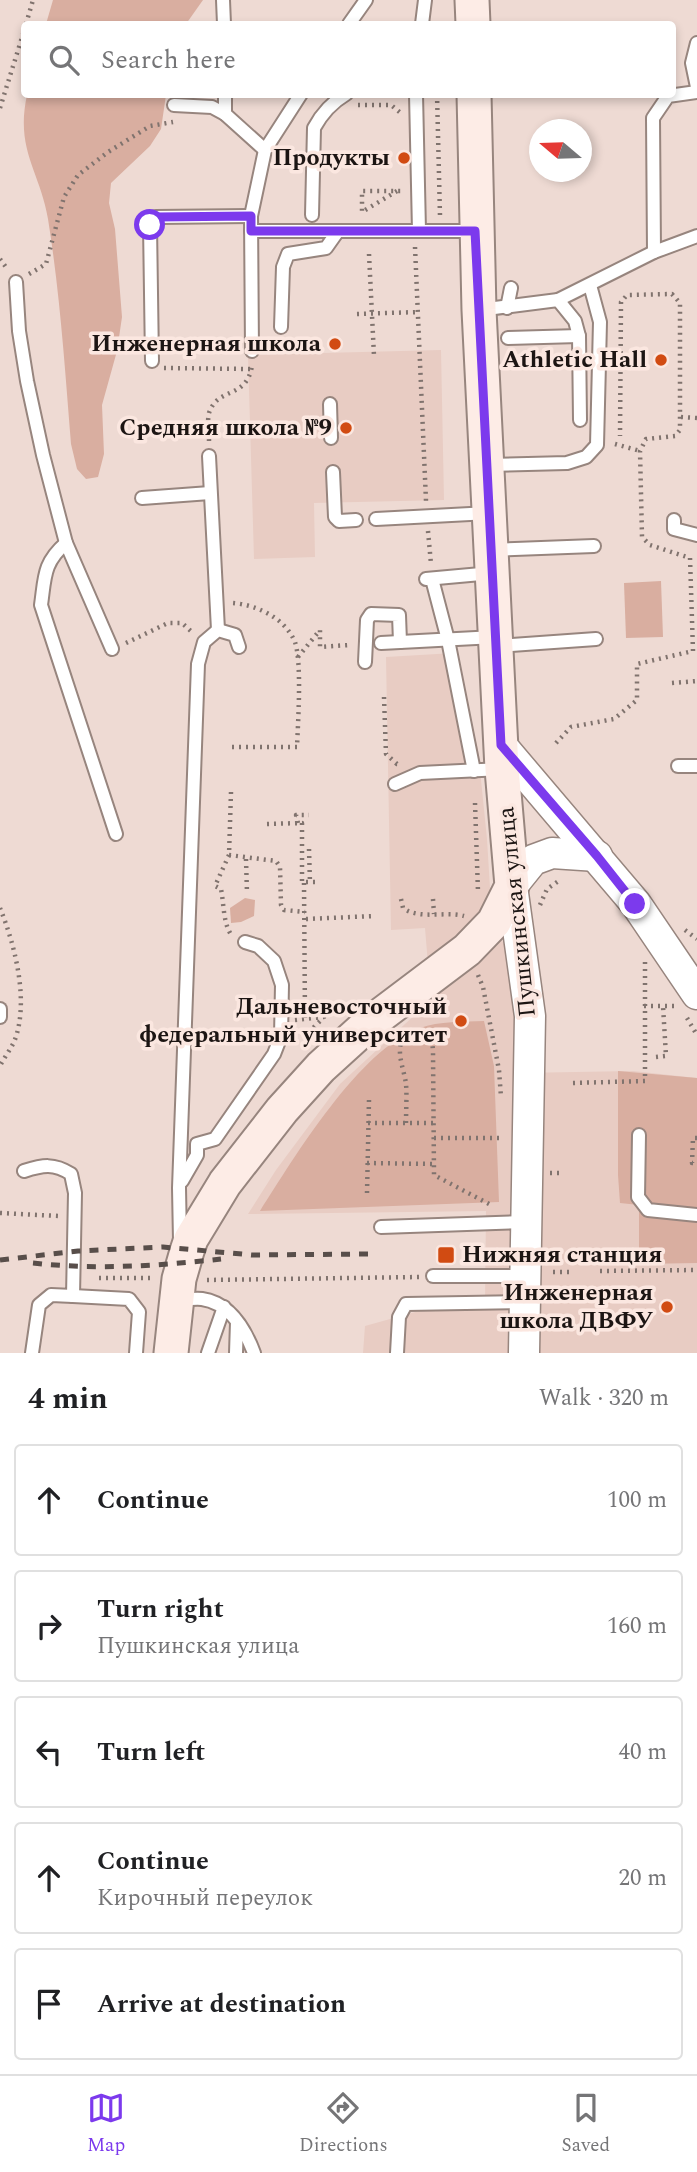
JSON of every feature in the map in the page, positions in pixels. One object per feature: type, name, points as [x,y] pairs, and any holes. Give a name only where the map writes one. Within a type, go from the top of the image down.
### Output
[{"type":"main road","points":[[472,0],[472,21]]},
{"type":"main road","name":"Пушкинская улица","points":[[474,98],[475,231],[493,309],[487,465],[496,641],[492,762],[512,886]]},
{"type":"main road","points":[[171,1353],[178,1265],[225,1183],[282,1110],[321,1067],[365,1027],[467,950],[494,922],[512,886]]},
{"type":"street","points":[[492,762],[597,856],[635,904],[697,994]]},
{"type":"street","points":[[512,886],[533,860],[552,853],[597,856]]},
{"type":"street","name":"Пушкинская улица","points":[[512,886],[530,1016],[514,1216],[534,1283],[524,1353]]},
{"type":"lane","points":[[223,0],[223,21]]},
{"type":"lane","points":[[351,21],[366,0]]},
{"type":"lane","points":[[422,21],[425,0]]},
{"type":"lane","points":[[676,94],[697,89],[692,63],[697,43]]},
{"type":"lane","points":[[225,98],[225,114]]},
{"type":"lane","points":[[252,351],[251,216],[265,150],[298,98]]},
{"type":"lane","points":[[312,215],[314,128],[320,117],[340,98]]},
{"type":"lane","points":[[416,98],[419,230]]},
{"type":"lane","points":[[654,252],[653,118],[667,98]]},
{"type":"lane","points":[[174,106],[208,105],[225,114],[265,150]]},
{"type":"lane","points":[[152,361],[150,225],[156,217],[251,216]]},
{"type":"lane","points":[[251,231],[475,231]]},
{"type":"lane","points":[[281,327],[283,267],[288,254],[326,248],[338,231]]},
{"type":"lane","points":[[493,309],[558,300],[654,252],[697,236]]},
{"type":"lane","points":[[16,282],[19,331],[27,381],[65,543],[112,649]]},
{"type":"lane","points":[[487,465],[567,463],[586,457],[597,445],[600,321],[590,285]]},
{"type":"lane","points":[[493,309],[511,288]]},
{"type":"lane","points":[[558,300],[575,321],[579,336],[580,420]]},
{"type":"lane","points":[[508,338],[579,336]]},
{"type":"lane","points":[[330,404],[331,438]]},
{"type":"lane","points":[[209,456],[218,630],[204,642],[198,664],[178,1265],[204,1299],[224,1307],[237,1320],[254,1353]]},
{"type":"lane","points":[[333,472],[335,517],[339,521],[356,520]]},
{"type":"lane","points":[[142,498],[210,493]]},
{"type":"lane","points":[[376,519],[489,513]]},
{"type":"lane","points":[[674,520],[674,529],[677,531],[697,535]]},
{"type":"lane","points":[[65,543],[51,556],[41,605],[116,834]]},
{"type":"lane","points":[[395,784],[420,773],[492,762],[428,579],[492,562],[594,546]]},
{"type":"lane","points":[[365,662],[367,620],[371,614],[399,615],[400,642]]},
{"type":"lane","points":[[218,630],[235,635],[239,647]]},
{"type":"lane","points":[[381,643],[596,639]]},
{"type":"lane","points":[[678,766],[697,766]]},
{"type":"lane","points":[[179,1188],[197,1155],[197,1144],[215,1139],[274,1054],[281,1036],[282,985],[274,961],[258,946],[245,942]]},
{"type":"lane","points":[[0,1009],[0,1017]]},
{"type":"lane","points":[[639,1135],[638,1197],[648,1210],[697,1215]]},
{"type":"lane","points":[[24,1171],[44,1165],[60,1167],[71,1174],[75,1193],[73,1296]]},
{"type":"lane","points":[[380,1227],[514,1216]]},
{"type":"lane","points":[[433,1276],[534,1283]]},
{"type":"lane","points":[[397,1353],[399,1317],[406,1304],[534,1283]]},
{"type":"lane","points":[[32,1353],[39,1305],[51,1294],[129,1300],[139,1312],[136,1353]]},
{"type":"lane","points":[[208,1353],[224,1307]]},
{"type":"lane","points":[[236,1353],[237,1320]]},
{"type":"path","points":[[27,21],[33,0]]},
{"type":"path","points":[[0,108],[21,40]]},
{"type":"path","points":[[437,98],[440,231]]},
{"type":"path","points":[[362,106],[378,106]]},
{"type":"path","points":[[16,282],[46,264],[64,197],[78,175],[150,126],[181,121]]},
{"type":"path","points":[[362,191],[397,191],[373,205],[362,212],[362,191]]},
{"type":"path","points":[[415,245],[428,579]]},
{"type":"path","points":[[369,254],[374,356]]},
{"type":"path","points":[[620,436],[621,302],[627,295],[672,295],[680,303],[680,430],[675,436],[646,439],[640,452],[641,467]]},
{"type":"path","points":[[357,314],[419,312]]},
{"type":"path","points":[[152,361],[161,368],[251,372],[238,390],[221,395],[214,402],[208,415],[209,456]]},
{"type":"path","points":[[681,417],[697,418]]},
{"type":"path","points":[[615,445],[640,452]]},
{"type":"path","points":[[556,743],[571,727],[614,719],[637,700],[637,664],[693,651],[692,601],[697,601]]},
{"type":"path","points":[[218,602],[251,604],[270,615],[294,640],[298,657],[298,747],[232,747]]},
{"type":"path","points":[[112,649],[168,623],[182,623],[204,642]]},
{"type":"path","points":[[298,657],[320,630],[320,647],[366,644]]},
{"type":"path","points":[[672,683],[697,681]]},
{"type":"path","points":[[384,697],[386,754],[397,764],[409,763]]},
{"type":"path","points":[[226,927],[221,889],[215,886],[229,855],[231,793]]},
{"type":"path","points":[[309,815],[296,815],[299,822],[302,882],[310,883]]},
{"type":"path","points":[[267,824],[299,822]]},
{"type":"path","points":[[309,849],[310,883],[305,912],[305,1019],[324,1017],[312,1030],[320,1039]]},
{"type":"path","points":[[229,855],[276,861],[280,867],[281,905],[284,910],[305,912]]},
{"type":"path","points":[[246,858],[247,893]]},
{"type":"path","points":[[401,899],[403,908],[411,914],[456,914]]},
{"type":"path","points":[[433,899],[434,914]]},
{"type":"path","points":[[0,908],[13,947],[19,979],[20,1007],[15,1040],[0,1066]]},
{"type":"path","points":[[305,919],[374,916]]},
{"type":"path","points":[[467,950],[483,987],[499,1070],[501,1098]]},
{"type":"path","points":[[573,1083],[645,1081],[643,970],[646,955]]},
{"type":"path","points":[[644,1006],[665,1006],[666,1056],[656,1057]]},
{"type":"path","points":[[406,1123],[406,1082],[401,1067],[401,1041],[405,1035],[427,1034],[432,1039],[434,1175],[514,1216]]},
{"type":"path","points":[[367,1193],[369,1100]]},
{"type":"path","points":[[368,1123],[433,1123]]},
{"type":"path","points":[[503,1125],[504,1150]]},
{"type":"path","points":[[434,1138],[504,1138]]},
{"type":"path","points":[[697,1138],[692,1138],[692,1163],[697,1163]]},
{"type":"path","points":[[367,1163],[434,1164]]},
{"type":"path","points":[[549,1173],[564,1173]]},
{"type":"path","points":[[0,1213],[58,1216]]},
{"type":"path","points":[[474,1255],[502,1255]]},
{"type":"path","points":[[74,1278],[150,1278],[178,1265]]},
{"type":"path","points":[[600,1271],[697,1270]]},
{"type":"path","points":[[534,1283],[572,1272]]},
{"type":"path","points":[[218,1280],[433,1276]]},
{"type":"shaded area","points":[[53,0],[203,0],[188,21],[47,21]]},
{"type":"shaded area","points":[[27,98],[166,98],[161,129],[150,146],[111,183],[109,203],[115,229],[122,317],[117,351],[102,405],[104,454],[98,477],[86,479],[77,469],[71,444],[52,247],[44,202],[26,146],[24,114]]},
{"type":"shaded area","name":"Средняя школа №9","points":[[441,350],[444,500],[314,503],[315,557],[254,559],[248,355]]},
{"type":"shaded area","points":[[661,581],[663,637],[626,638],[624,583]]},
{"type":"shaded area","name":"Дальневосточный федеральный университет","points":[[454,653],[478,750],[492,921],[510,956],[519,1073],[633,1071],[697,1078],[697,1353],[363,1353],[365,1326],[426,1309],[485,1304],[486,1211],[248,1214],[276,1170],[340,1084],[431,1000],[425,928],[391,930],[386,657]]},
{"type":"shaded area","points":[[245,898],[255,900],[254,916],[231,923],[230,908]]},
{"type":"shaded area","points":[[484,1021],[494,1066],[499,1202],[260,1211],[330,1107],[374,1058],[397,1039],[420,1028],[443,1023]]},
{"type":"shaded area","points":[[618,1071],[697,1078],[697,1263],[639,1264],[639,1205],[620,1203]]},
{"type":"railway","points":[[0,1260],[78,1251],[163,1247],[252,1255],[368,1254]]},
{"type":"railway","points":[[33,1263],[127,1266],[221,1259]]},
{"type":"place","name":"Продукты","points":[[404,158]]},
{"type":"place","name":"Инженерная школа","points":[[335,344]]},
{"type":"place","name":"Athletic Hall","points":[[661,360]]},
{"type":"place","name":"Средняя школа №9","points":[[346,428]]},
{"type":"place","name":"Дальневосточный федеральный университет","points":[[461,1021]]},
{"type":"place","name":"Нижняя станция","points":[[446,1255]]},
{"type":"place","name":"Инженерная школа ДВФУ","points":[[667,1307]]},
{"type":"route","points":[[150,225],[156,217],[251,216],[251,231],[475,231],[501,745],[635,904]]}]
